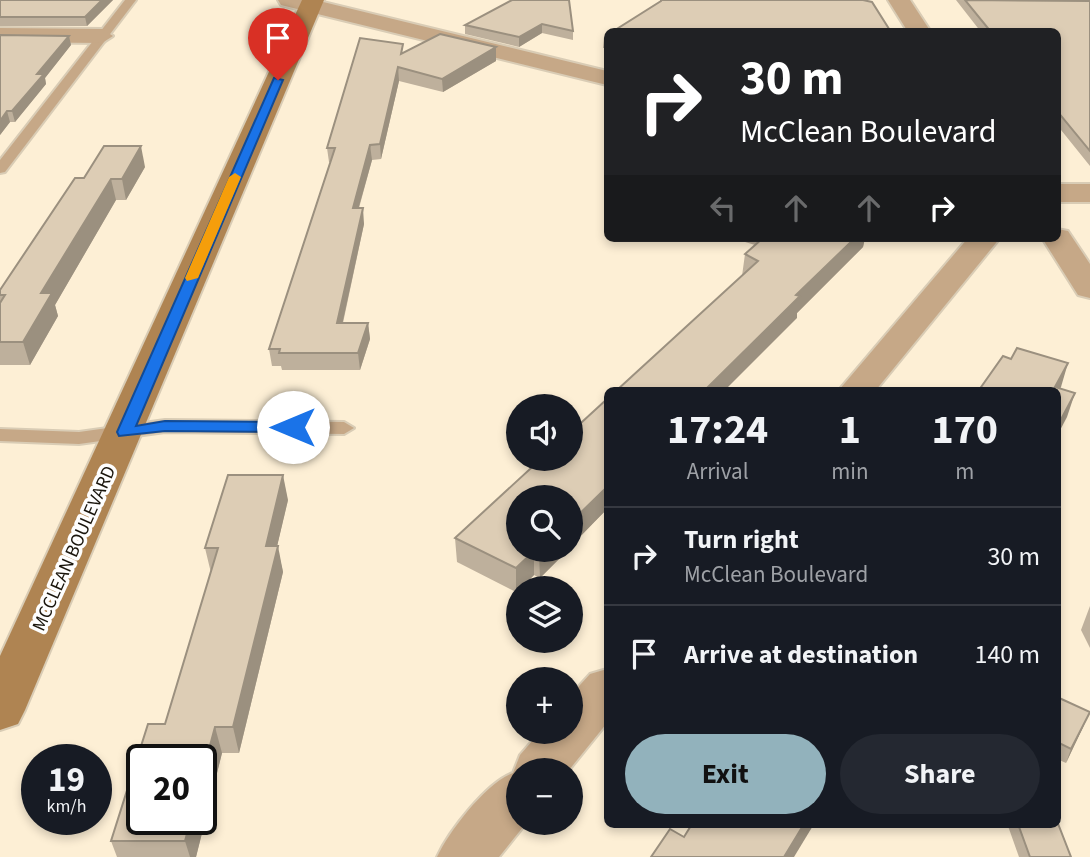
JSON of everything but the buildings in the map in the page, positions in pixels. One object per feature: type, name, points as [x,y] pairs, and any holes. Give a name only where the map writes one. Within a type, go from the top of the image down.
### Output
[{"type":"street","points":[[899,0],[917,28]]},
{"type":"street","points":[[304,2],[604,77]]},
{"type":"street","name":"MCCLEAN BOULEVARD","points":[[0,710],[125,432],[304,2]]},
{"type":"street","points":[[0,35],[102,36]]},
{"type":"street","points":[[1061,193],[1090,193]]},
{"type":"street","points":[[861,387],[982,242]]},
{"type":"street","points":[[1059,242],[1090,288]]},
{"type":"street","points":[[548,758],[604,692]]},
{"type":"street","points":[[465,857],[506,808]]},
{"type":"lane","points":[[0,169],[131,0]]},
{"type":"lane","points":[[0,435],[79,438],[165,426],[344,428]]},
{"type":"slow traffic","points":[[192,278],[235,177]]},
{"type":"route","points":[[278,80],[125,432],[165,426],[293,427]]}]
